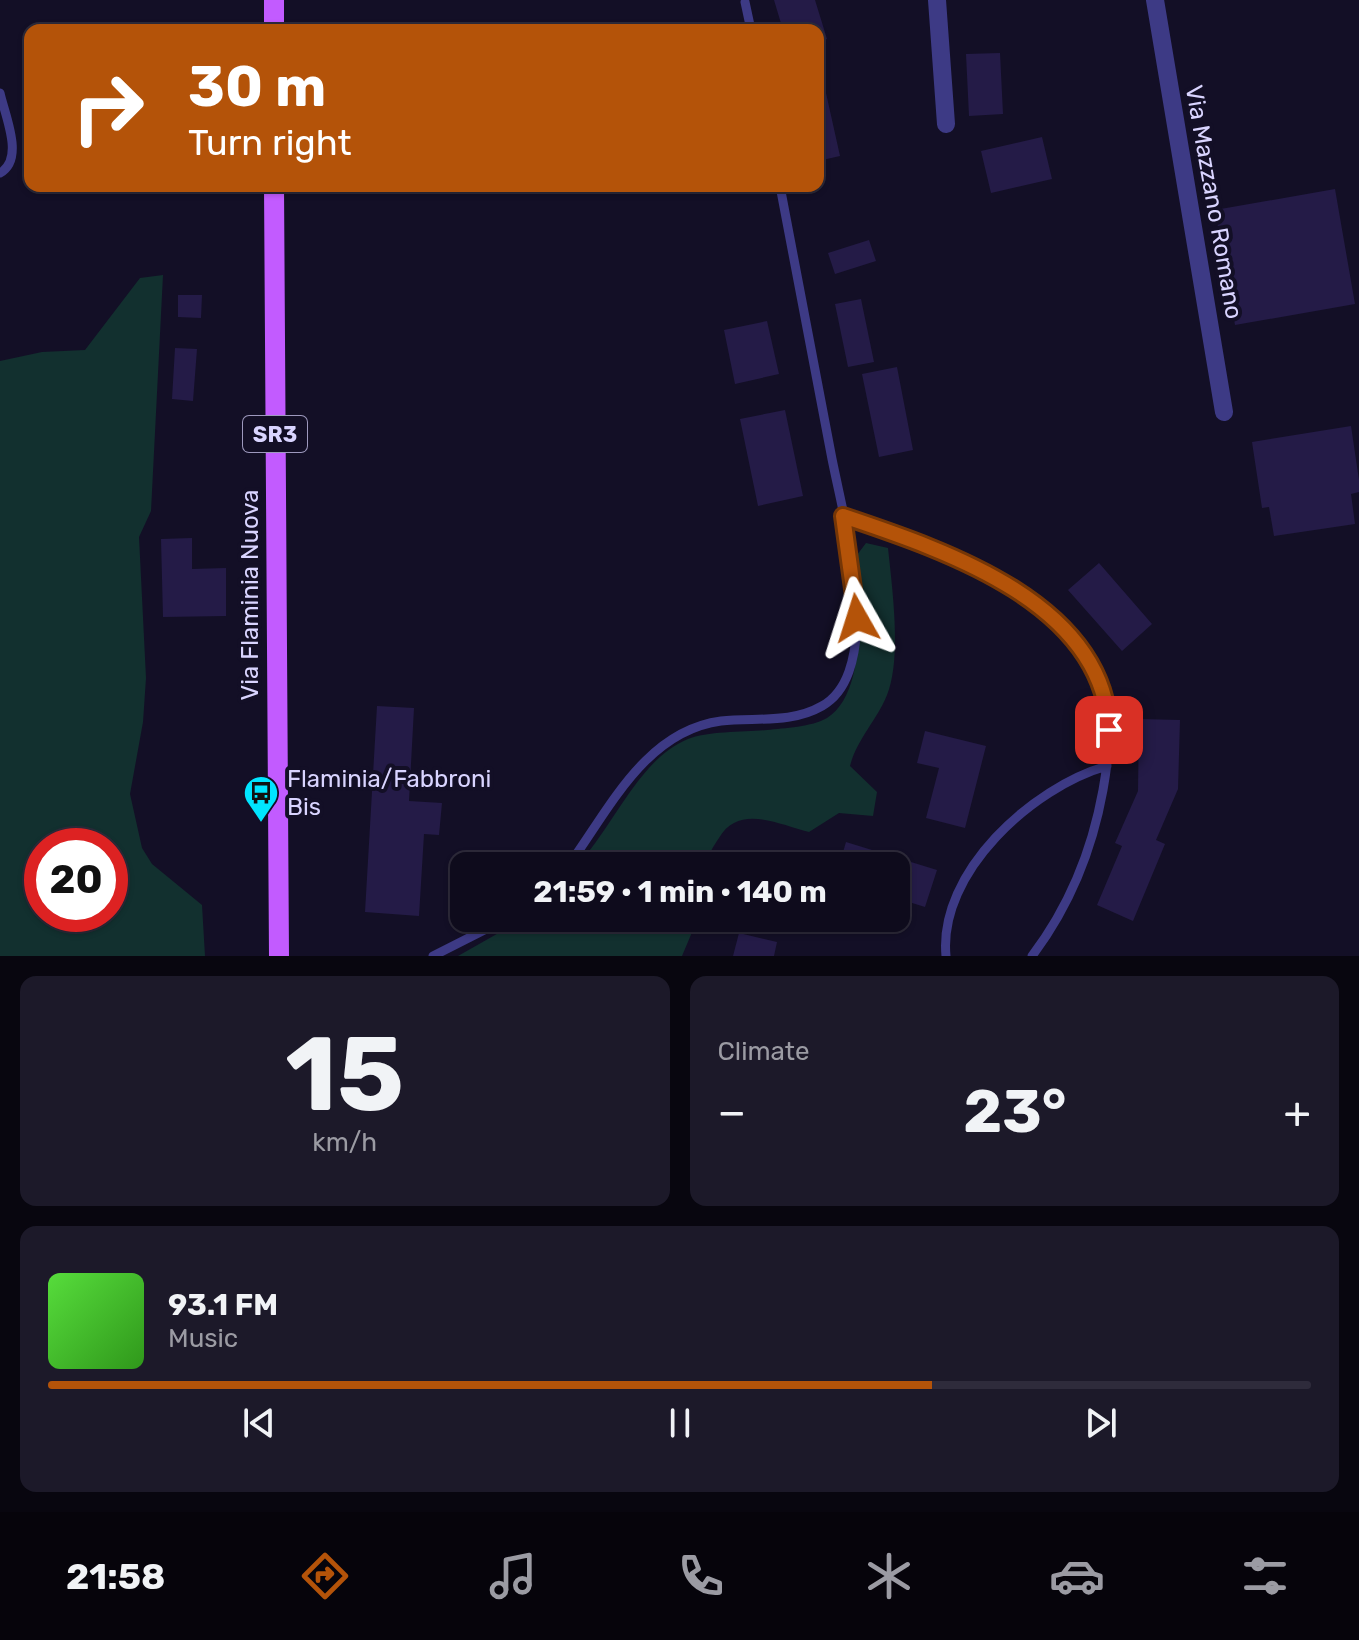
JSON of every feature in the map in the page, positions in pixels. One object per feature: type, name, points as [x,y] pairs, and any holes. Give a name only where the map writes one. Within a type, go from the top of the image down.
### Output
[{"type":"main road","points":[[274,0],[274,24]]},
{"type":"main road","name":"Via Flaminia Nuova","points":[[274,192],[279,956]]},
{"type":"street","points":[[937,0],[946,124]]},
{"type":"street","name":"Via Mazzano Romano","points":[[1155,0],[1224,412]]},
{"type":"lane","points":[[745,2],[750,24]]},
{"type":"lane","points":[[0,93],[14,154],[7,169],[0,173]]},
{"type":"lane","points":[[578,852],[638,768],[667,741],[709,723],[805,714],[827,703],[838,692],[850,667],[857,628],[843,516],[781,192]]},
{"type":"lane","points":[[843,516],[909,539],[1002,583],[1061,626],[1087,655],[1101,681],[1108,718],[1107,766],[1086,857],[1064,906],[1032,956]]},
{"type":"lane","points":[[946,956],[948,918],[965,880],[986,850],[1047,792],[1077,776],[1107,766]]},
{"type":"lane","points":[[433,956],[480,932]]},
{"type":"green space","points":[[163,275],[151,511],[139,537],[146,678],[143,722],[130,794],[142,848],[152,864],[202,905],[205,956],[0,956],[0,361],[42,352],[85,350],[140,278]]},
{"type":"green space","points":[[866,543],[888,548],[895,622],[892,680],[850,766],[877,792],[873,816],[839,813],[809,832],[772,821],[748,819],[727,828],[711,852],[588,852],[640,778],[670,749],[705,734],[781,729],[814,723],[827,718],[840,705],[850,687],[858,642],[857,555]]},
{"type":"green space","points":[[500,932],[692,932],[682,956],[458,956]]},
{"type":"building","points":[[774,0],[815,0],[822,24],[781,24]]},
{"type":"building","points":[[1000,53],[1003,114],[969,116],[966,54]]},
{"type":"building","points":[[824,84],[840,156],[824,160]]},
{"type":"building","points":[[1042,137],[1052,179],[991,193],[981,151]]},
{"type":"building","points":[[1335,189],[1355,304],[1235,325],[1215,210]]},
{"type":"building","points":[[869,240],[876,261],[835,274],[828,253]]},
{"type":"building","points":[[178,295],[202,295],[201,318],[178,317]]},
{"type":"building","points":[[861,299],[874,362],[848,367],[835,304]]},
{"type":"building","points":[[767,321],[779,374],[735,384],[724,330]]},
{"type":"building","points":[[175,348],[197,349],[193,401],[172,399]]},
{"type":"building","points":[[897,367],[913,450],[879,457],[862,374]]},
{"type":"building","points":[[785,410],[803,496],[758,506],[740,419]]},
{"type":"building","points":[[1351,426],[1359,480],[1359,492],[1351,494],[1355,524],[1274,536],[1269,507],[1262,508],[1252,442]]},
{"type":"building","points":[[192,538],[192,569],[226,568],[226,616],[163,617],[161,539]]},
{"type":"building","points":[[1099,563],[1152,624],[1122,651],[1068,590]]},
{"type":"building","points":[[377,706],[414,708],[409,801],[442,803],[439,835],[424,834],[419,916],[365,912]]},
{"type":"building","points":[[1139,719],[1180,720],[1178,789],[1156,840],[1165,844],[1133,921],[1097,905],[1122,846],[1115,843],[1138,791]]},
{"type":"building","points":[[925,731],[986,746],[965,828],[926,818],[939,768],[917,763]]},
{"type":"building","points":[[846,842],[878,852],[843,852]]},
{"type":"building","points":[[910,862],[937,870],[925,907],[910,902]]},
{"type":"building","points":[[739,933],[777,942],[774,956],[733,956]]},
{"type":"place","name":"Flaminia/Fabbroni Bis","points":[[261,824]]},
{"type":"route","points":[[857,618],[843,516],[954,559],[1002,583],[1040,607],[1081,647],[1093,664],[1104,691],[1109,730]]}]
